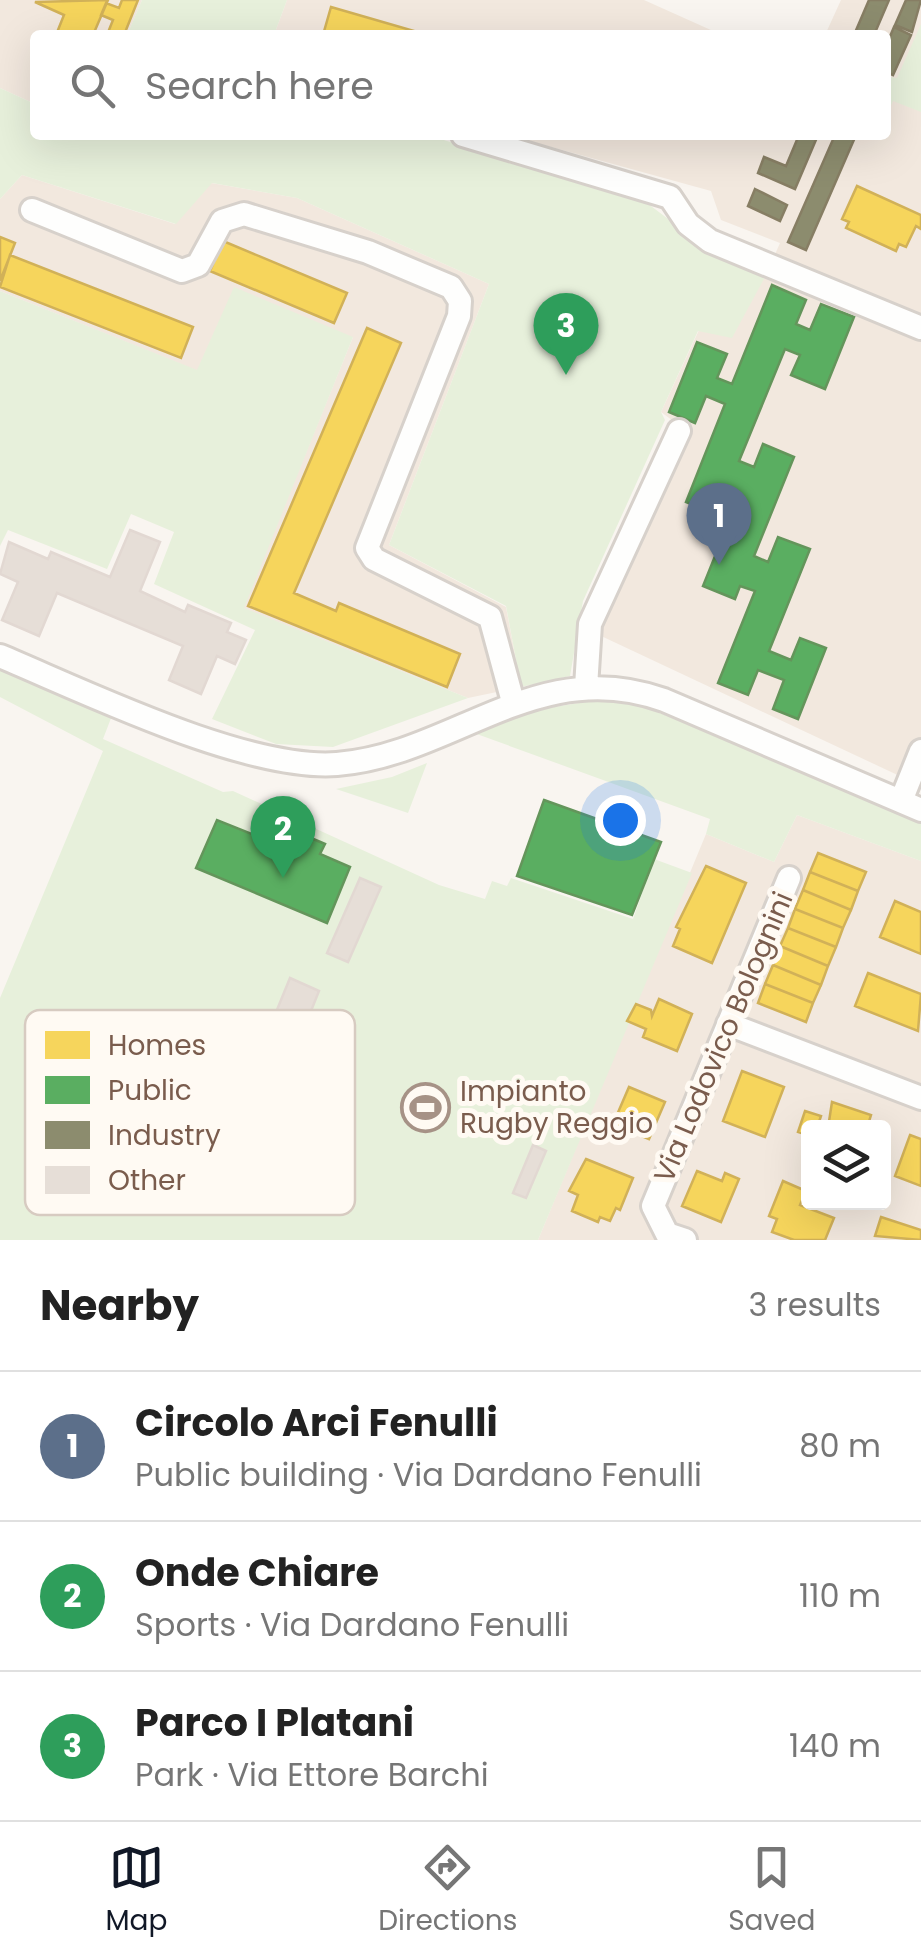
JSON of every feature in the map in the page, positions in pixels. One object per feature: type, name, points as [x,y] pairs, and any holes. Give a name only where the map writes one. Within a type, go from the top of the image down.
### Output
[{"type":"street","points":[[480,140],[670,197],[688,224],[710,240],[921,328]]},
{"type":"street","points":[[32,210],[182,271],[198,265],[222,221],[244,214],[362,250],[451,288],[460,301],[459,316],[367,548],[374,559],[490,616],[513,702]]},
{"type":"street","points":[[586,687],[590,624],[679,431]]},
{"type":"street","points":[[0,656],[244,752],[312,764],[390,753],[513,702],[586,687],[647,694],[911,806],[921,751]]},
{"type":"street","name":"Via Lodovico Bolognini","points":[[685,1240],[667,1234],[653,1206],[790,878]]},
{"type":"street","points":[[728,1024],[921,1098]]},
{"type":"shaded area","points":[[0,0],[142,0],[129,30],[30,30],[30,102],[0,88]]},
{"type":"shaded area","points":[[287,0],[644,0],[711,30],[276,30]]},
{"type":"shaded area","points":[[841,0],[921,0],[921,786],[599,635],[692,435],[661,412],[699,330],[765,277],[780,243],[721,220],[711,191],[526,140],[891,140],[891,30],[827,30]]},
{"type":"shaded area","points":[[22,175],[175,224],[211,183],[297,198],[489,284],[389,545],[506,607],[521,687],[468,698],[243,608],[353,337],[198,371],[0,291],[0,199]]},
{"type":"shaded area","points":[[797,815],[921,861],[921,1240],[538,1240],[706,834],[774,862]]},
{"type":"green space","points":[[142,0],[287,0],[276,30],[129,30]]},
{"type":"green space","points":[[921,24],[921,112],[893,101],[891,106],[891,77],[897,78]]},
{"type":"green space","points":[[0,88],[30,102],[30,140],[444,140],[643,200],[700,243],[765,277],[732,338],[698,331],[661,412],[665,420],[583,601],[570,676],[521,687],[506,606],[389,545],[489,284],[297,198],[212,183],[176,224],[22,175],[0,199]]},
{"type":"green space","points":[[234,287],[353,337],[244,608],[468,698],[333,747],[276,744],[212,719],[255,630],[154,584],[174,532],[131,514],[107,569],[8,530],[0,546],[0,291],[197,370]]},
{"type":"green space","points":[[0,666],[113,713],[103,739],[223,792],[233,791],[439,885],[485,899],[492,881],[507,886],[511,878],[633,919],[654,859],[692,873],[538,1240],[0,1240],[0,998],[103,751],[0,697]]},
{"type":"green space","points":[[597,700],[641,705],[921,822],[921,861],[797,815],[774,862],[706,834],[710,819],[474,733],[530,711]]},
{"type":"green space","points":[[427,763],[408,813],[336,789],[392,777]]},
{"type":"building: Homes","points":[[108,0],[95,30],[58,30],[64,15],[35,2]]},
{"type":"building: Homes","points":[[122,0],[138,0],[126,30],[109,30],[113,20],[101,15],[106,3],[119,8]]},
{"type":"building: Homes","points":[[331,7],[411,30],[324,30]]},
{"type":"building: Homes","points":[[857,186],[921,215],[921,229],[916,226],[906,247],[899,244],[896,251],[846,228],[849,222],[842,219]]},
{"type":"building: Homes","points":[[0,237],[15,243],[0,281]]},
{"type":"building: Homes","points":[[223,241],[347,293],[334,323],[210,271]]},
{"type":"building: Homes","points":[[10,255],[193,327],[181,358],[0,287]]},
{"type":"building: Homes","points":[[367,328],[401,343],[294,593],[336,611],[339,603],[460,654],[447,687],[248,606]]},
{"type":"building: Homes","points":[[818,853],[866,872],[858,891],[810,872]]},
{"type":"building: Homes","points":[[706,866],[746,883],[712,963],[673,946],[680,929],[676,927]]},
{"type":"building: Homes","points":[[810,872],[858,891],[851,910],[803,890]]},
{"type":"building: Homes","points":[[803,890],[851,910],[843,928],[795,909]]},
{"type":"building: Homes","points":[[895,901],[921,912],[921,954],[880,937]]},
{"type":"building: Homes","points":[[795,909],[843,928],[836,947],[788,928]]},
{"type":"building: Homes","points":[[788,928],[836,947],[828,966],[780,946]]},
{"type":"building: Homes","points":[[780,946],[828,966],[821,985],[773,965]]},
{"type":"building: Homes","points":[[773,965],[821,985],[813,1003],[765,984]]},
{"type":"building: Homes","points":[[868,973],[921,994],[918,1031],[855,1006]]},
{"type":"building: Homes","points":[[765,984],[813,1003],[806,1022],[758,1003]]},
{"type":"building: Homes","points":[[659,999],[692,1014],[677,1051],[643,1037],[646,1029],[627,1021],[636,1004],[651,1010],[652,1016]]},
{"type":"building: Homes","points":[[742,1071],[784,1087],[765,1137],[723,1121]]},
{"type":"building: Homes","points":[[629,1087],[665,1102],[649,1139],[613,1124]]},
{"type":"building: Homes","points":[[832,1102],[871,1115],[869,1120],[829,1120]]},
{"type":"building: Homes","points":[[805,1111],[821,1116],[820,1120],[802,1120]]},
{"type":"building: Homes","points":[[910,1135],[921,1139],[921,1186],[895,1176]]},
{"type":"building: Homes","points":[[586,1159],[633,1178],[620,1210],[616,1208],[610,1221],[600,1217],[598,1222],[572,1211],[578,1195],[569,1191]]},
{"type":"building: Homes","points":[[697,1171],[722,1181],[725,1173],[739,1179],[721,1222],[682,1206]]},
{"type":"building: Homes","points":[[783,1181],[801,1189],[801,1210],[834,1218],[825,1240],[794,1240],[772,1232],[777,1219],[769,1216]]},
{"type":"building: Homes","points":[[881,1217],[921,1230],[921,1240],[875,1236]]},
{"type":"building: Public","points":[[772,285],[806,300],[796,324],[810,330],[821,304],[854,317],[825,389],[791,375],[800,355],[785,349],[739,461],[754,467],[763,444],[794,457],[754,556],[768,562],[778,537],[810,549],[769,651],[791,660],[800,638],[826,648],[798,719],[773,709],[784,680],[758,670],[748,695],[718,683],[755,591],[740,586],[735,599],[703,586],[734,509],[722,504],[718,515],[686,502],[725,404],[706,396],[695,423],[669,412],[697,342],[727,354],[717,378],[732,384]]},
{"type":"building: Public","points":[[544,800],[661,842],[632,915],[517,876]]},
{"type":"building: Public","points":[[262,817],[325,844],[320,854],[350,867],[327,923],[196,868],[217,820],[254,835]]},
{"type":"building: Industry","points":[[869,0],[889,0],[876,30],[856,30]]},
{"type":"building: Industry","points":[[906,0],[921,0],[912,32],[895,25]]},
{"type":"building: Industry","points":[[894,27],[911,35],[893,75],[891,74]]},
{"type":"building: Industry","points":[[797,140],[816,140],[795,189],[758,173],[764,157],[786,166]]},
{"type":"building: Industry","points":[[833,140],[854,140],[806,250],[788,242]]},
{"type":"building: Industry","points":[[755,189],[787,205],[780,221],[748,206]]},
{"type":"building: Other","points":[[130,530],[160,542],[140,591],[185,612],[188,605],[231,623],[227,632],[246,640],[235,664],[217,656],[201,694],[169,680],[183,646],[57,593],[39,636],[2,620],[18,582],[0,574],[9,542],[48,559],[51,552],[110,577]]},
{"type":"building: Other","points":[[360,878],[381,887],[348,962],[327,953]]},
{"type":"building: Other","points":[[290,978],[319,991],[311,1010],[277,1010]]},
{"type":"building: Other","points":[[533,1145],[546,1151],[526,1198],[513,1193]]},
{"type":"place","name":"Parco I Platani","points":[[566,375]]},
{"type":"place","name":"Circolo Arci Fenulli","points":[[719,565]]},
{"type":"place","name":"Onde Chiare","points":[[283,878]]},
{"type":"place","name":"Impianto Rugby Reggio","points":[[425,1107]]}]
